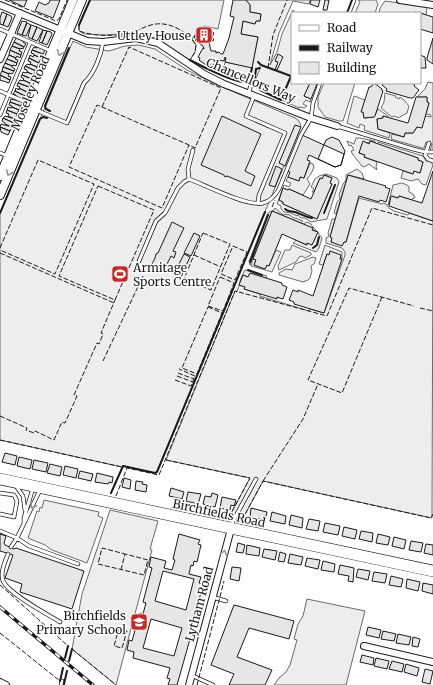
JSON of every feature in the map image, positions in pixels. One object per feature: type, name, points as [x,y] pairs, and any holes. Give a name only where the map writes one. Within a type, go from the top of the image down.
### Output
[{"type":"highway","name":"Birchfields Road","points":[[5,480],[433,571]]},
{"type":"main road","name":"Moseley Road","points":[[0,176],[72,0]]},
{"type":"main road","name":"Moseley Road","points":[[0,195],[82,0]]},
{"type":"street","points":[[400,0],[433,5]]},
{"type":"street","name":"Chancellors Way","points":[[0,5],[88,41],[103,42],[136,38],[158,43],[204,74],[311,118],[337,126]]},
{"type":"street","points":[[0,59],[20,13]]},
{"type":"street","name":"Lytham Road","points":[[189,685],[231,529]]},
{"type":"street","points":[[364,646],[433,662]]},
{"type":"street","points":[[0,682],[6,685]]},
{"type":"lane","points":[[349,12],[354,0]]},
{"type":"lane","points":[[0,29],[51,51]]},
{"type":"lane","points":[[36,110],[67,123],[84,83],[90,78],[102,51],[103,42]]},
{"type":"lane","points":[[0,115],[30,43]]},
{"type":"lane","points":[[252,78],[251,94],[246,116],[285,133],[259,196],[258,203]]},
{"type":"lane","points":[[189,179],[240,199],[258,203],[264,203],[274,197],[301,135],[311,118],[313,103],[320,84]]},
{"type":"lane","points":[[0,91],[30,104]]},
{"type":"lane","points":[[337,126],[425,152],[433,152]]},
{"type":"lane","points":[[429,143],[425,152],[426,158],[433,161]]},
{"type":"lane","points":[[189,179],[188,169],[193,150]]},
{"type":"lane","points":[[0,152],[8,156]]},
{"type":"lane","points":[[139,261],[156,221],[165,213],[178,188],[189,179]]},
{"type":"lane","points":[[231,529],[233,521],[256,479]]},
{"type":"lane","points":[[5,480],[18,488],[23,496],[26,512]]},
{"type":"lane","points":[[24,523],[26,512],[38,487]]},
{"type":"lane","points":[[11,547],[27,519],[38,487]]},
{"type":"lane","points":[[0,493],[14,496],[18,501],[14,517],[0,514]]},
{"type":"lane","points":[[0,531],[50,555],[78,564]]},
{"type":"lane","points":[[8,554],[2,563],[2,576],[6,585],[17,595],[60,622]]},
{"type":"lane","points":[[212,597],[226,601]]},
{"type":"lane","points":[[191,676],[214,685]]},
{"type":"shaded area","points":[[90,0],[224,0],[218,29],[205,26],[201,27],[192,39],[196,45],[195,52],[190,60],[158,39],[136,33],[104,35],[85,34],[79,31],[79,25]]},
{"type":"shaded area","points":[[246,0],[310,0],[309,4],[293,1],[279,33],[270,65],[277,52],[282,34],[291,14],[291,84],[310,84],[304,96],[311,99],[310,102],[306,100],[303,104],[307,106],[304,108],[299,108],[257,88],[254,84],[260,68],[256,69],[255,78],[249,78],[246,83],[222,75],[225,62],[252,67],[258,37],[241,34],[243,21],[255,24],[256,21],[260,21],[261,14],[250,12],[250,5]]},
{"type":"shaded area","points":[[358,0],[376,0],[378,4],[375,12],[355,12],[360,2]]},
{"type":"shaded area","points":[[385,1],[427,7],[426,15],[421,14],[421,12],[379,12]]},
{"type":"shaded area","name":"Armitage Sports Centre","points":[[73,41],[86,47],[109,51],[125,46],[139,45],[155,49],[187,70],[213,83],[295,118],[301,125],[157,472],[155,473],[0,440],[0,213]]},
{"type":"shaded area","points":[[428,82],[433,83],[433,152],[430,151],[432,144],[426,142],[424,148],[422,148],[391,139],[392,134],[404,137],[405,133],[413,133],[425,116],[431,117],[431,115],[426,114],[429,103],[427,102],[427,97],[417,97],[425,89]]},
{"type":"shaded area","points":[[324,84],[355,84],[343,121],[325,117],[318,107],[318,97]]},
{"type":"shaded area","points":[[385,93],[396,96],[395,97],[399,99],[400,97],[404,100],[409,106],[407,113],[398,118],[395,116],[392,117],[381,108],[384,102]]},
{"type":"shaded area","points":[[354,96],[365,100],[362,111],[364,118],[374,117],[378,109],[388,116],[388,118],[383,116],[383,118],[377,119],[378,129],[390,133],[389,138],[364,130],[365,126],[360,124],[359,128],[347,123]]},
{"type":"shaded area","points":[[356,138],[375,141],[375,143],[370,141],[369,143],[363,142],[359,153],[365,155],[364,157],[377,162],[377,170],[369,164],[364,167],[362,166],[353,155],[351,151],[354,150],[351,145],[349,146],[347,141],[354,144]]},
{"type":"shaded area","points":[[378,142],[423,156],[426,161],[431,162],[433,165],[426,185],[422,184],[418,179],[411,181],[401,178],[403,171],[413,174],[414,171],[420,173],[423,162],[418,160],[418,158],[377,144]]},
{"type":"shaded area","points":[[310,163],[313,164],[314,167],[307,179],[310,184],[303,195],[289,189],[283,189],[279,200],[283,202],[283,204],[317,219],[332,184],[330,183],[332,178],[325,175],[322,179],[320,178],[314,192],[312,192],[314,189],[311,187],[315,179],[319,176],[326,174],[337,178],[339,182],[327,219],[311,222],[305,218],[301,218],[298,215],[284,212],[281,209],[281,206],[277,204],[284,185],[289,187],[291,183],[286,181],[288,177],[299,181],[300,177],[304,178]]},
{"type":"shaded area","points":[[357,169],[362,173],[364,179],[348,175],[336,214],[334,213],[337,202],[340,199],[339,195],[343,184],[346,180],[346,175]]},
{"type":"shaded area","points":[[402,183],[409,187],[409,192],[413,194],[415,198],[412,200],[399,196],[398,198],[392,196],[388,205],[393,185]]},
{"type":"shaded area","points":[[359,198],[383,203],[394,211],[408,215],[409,213],[433,221],[432,518],[263,481],[242,520],[229,517],[250,478],[166,460],[245,270],[267,276],[266,278],[250,273],[248,277],[243,275],[240,285],[245,287],[244,289],[260,294],[260,296],[309,311],[310,309],[324,313],[345,255],[342,248],[326,243],[326,238],[329,236],[328,233],[332,219],[335,219],[330,237],[332,238],[331,242],[342,245],[346,242]]},
{"type":"shaded area","points":[[275,208],[282,214],[290,215],[303,221],[301,223],[272,211]]},
{"type":"shaded area","points":[[272,211],[250,265],[249,261],[268,213]]},
{"type":"shaded area","points":[[307,222],[311,224],[322,238],[316,252],[293,243],[296,240],[306,245],[307,243],[312,244],[317,232],[303,224]]},
{"type":"shaded area","points":[[292,245],[311,253],[311,255],[305,258],[302,256],[299,257],[296,262],[279,270],[278,266],[285,250],[290,250]]},
{"type":"shaded area","points":[[325,245],[342,252],[342,259],[330,252],[329,255],[327,254],[323,265],[319,264]]},
{"type":"shaded area","points":[[276,250],[281,252],[272,272],[251,266],[253,259],[256,260],[254,265],[265,269],[267,265],[269,266]]},
{"type":"shaded area","points":[[313,257],[316,258],[314,264],[311,266],[312,271],[308,280],[303,282],[279,275],[279,273],[286,269],[292,270],[295,264]]},
{"type":"shaded area","points":[[44,500],[99,512],[98,516],[103,518],[87,563],[52,550],[45,545],[28,538],[37,511],[39,512],[40,507],[42,508]]},
{"type":"shaded area","points":[[110,510],[158,521],[150,549],[152,550],[116,685],[72,649],[82,594]]},
{"type":"shaded area","points":[[307,599],[365,611],[346,685],[274,685],[286,672],[290,665],[297,640],[294,639],[298,624],[303,616]]},
{"type":"building","points":[[9,0],[27,0],[24,7]]},
{"type":"building","points":[[50,0],[60,0],[53,18],[35,11],[39,2],[45,5],[49,3]]},
{"type":"building","name":"Uttley House","points":[[233,0],[246,0],[250,5],[250,12],[261,14],[260,21],[256,21],[255,24],[243,21],[241,34],[258,37],[252,68],[225,62],[225,57],[224,61],[217,60],[212,66],[210,65],[209,67],[199,60],[200,58],[198,57],[203,48],[204,49],[194,37],[201,28],[202,29],[204,27],[214,33],[212,37],[214,40],[209,42],[211,51],[216,51],[216,53],[219,52],[223,54],[234,17],[230,16]]},
{"type":"building","points":[[311,0],[320,0],[318,7],[310,4]]},
{"type":"building","points":[[325,0],[329,0],[327,10],[323,10]]},
{"type":"building","points":[[2,12],[7,14],[3,25],[0,24]]},
{"type":"building","points":[[421,13],[433,17],[433,33],[421,29]]},
{"type":"building","points":[[7,14],[12,18],[8,27],[3,25]]},
{"type":"building","points":[[22,21],[27,22],[22,35],[17,33]]},
{"type":"building","points":[[27,23],[31,25],[26,36],[22,35]]},
{"type":"building","points":[[31,25],[37,27],[32,39],[28,37]]},
{"type":"building","points":[[37,27],[43,30],[37,41],[32,39]]},
{"type":"building","points":[[43,30],[47,31],[42,43],[39,42]]},
{"type":"building","points":[[47,31],[51,32],[52,34],[47,45],[42,43]]},
{"type":"building","points":[[16,38],[26,44],[24,47],[14,42]]},
{"type":"building","points":[[433,38],[433,64],[427,60],[427,58]]},
{"type":"building","points":[[14,42],[24,47],[23,49],[12,46]]},
{"type":"building","points":[[12,46],[20,49],[19,51],[22,52],[21,55],[10,50]]},
{"type":"building","points":[[34,47],[45,50],[43,54],[32,50]]},
{"type":"building","points":[[10,50],[21,55],[20,58],[9,55]]},
{"type":"building","points":[[32,50],[43,54],[41,58],[31,53]]},
{"type":"building","points":[[278,54],[283,57],[277,70],[275,70],[278,62],[275,61]]},
{"type":"building","points":[[9,55],[18,60],[17,63],[7,59]]},
{"type":"building","points":[[30,55],[41,58],[39,63],[29,58]]},
{"type":"building","points":[[421,55],[425,57],[426,68],[421,68]]},
{"type":"building","points":[[29,58],[39,63],[37,67],[30,64],[31,62],[28,61]]},
{"type":"building","points":[[7,59],[17,63],[16,66],[5,63]]},
{"type":"building","points":[[5,63],[12,66],[15,69],[14,71],[3,67]]},
{"type":"building","points":[[27,64],[37,67],[36,71],[25,66]]},
{"type":"building","points":[[25,66],[36,71],[34,75],[24,69]]},
{"type":"building","points":[[3,67],[14,71],[12,74],[9,74],[2,71]]},
{"type":"building","points":[[2,71],[9,74],[8,76],[11,77],[10,80],[0,75]]},
{"type":"building","points":[[23,72],[34,75],[32,79],[22,75]]},
{"type":"building","points":[[0,75],[10,80],[9,83],[0,80]]},
{"type":"building","points":[[22,75],[32,79],[30,83],[23,80],[24,79],[21,77]]},
{"type":"building","points":[[20,80],[30,83],[29,87],[18,83]]},
{"type":"building","points":[[18,83],[29,87],[27,92],[17,86]]},
{"type":"building","points":[[310,84],[317,84],[311,99],[304,96]]},
{"type":"building","points":[[375,84],[383,91],[375,116],[364,118],[363,112],[361,112],[369,87]]},
{"type":"building","points":[[415,84],[414,86],[419,90],[413,98],[410,98],[386,91],[387,89],[382,85]]},
{"type":"building","points":[[16,88],[27,92],[25,96],[15,91]]},
{"type":"building","points":[[15,91],[25,96],[23,100],[13,94]]},
{"type":"building","points":[[416,97],[427,97],[427,102],[429,103],[422,128],[417,127],[413,133],[405,133],[404,137],[378,129],[377,119],[383,118],[383,116],[408,123]]},
{"type":"building","points":[[11,99],[23,102],[21,106],[10,102]]},
{"type":"building","points":[[10,102],[21,106],[19,110],[9,105]]},
{"type":"building","points":[[8,107],[19,110],[17,114],[7,110]]},
{"type":"building","points":[[7,110],[17,114],[15,119],[8,116],[9,114],[6,113]]},
{"type":"building","points":[[5,116],[15,119],[14,123],[3,118]]},
{"type":"building","points":[[222,116],[261,134],[245,171],[255,176],[251,186],[227,176],[225,177],[224,175],[201,165]]},
{"type":"building","points":[[3,118],[14,123],[12,127],[2,121]]},
{"type":"building","points":[[1,124],[12,127],[10,131],[0,127]]},
{"type":"building","points":[[295,125],[301,127],[285,166],[279,163]]},
{"type":"building","points":[[0,127],[10,131],[8,135],[1,132]]},
{"type":"building","points":[[302,135],[344,154],[341,165],[335,167],[309,155],[307,160],[310,161],[304,178],[300,177],[299,181],[288,177],[290,172],[287,171]]},
{"type":"building","points":[[332,137],[339,140],[345,151],[341,165],[335,167],[318,159],[326,140]]},
{"type":"building","points":[[363,141],[369,144],[370,141],[418,158],[418,160],[423,162],[420,173],[414,171],[413,174],[364,157],[365,155],[359,153]]},
{"type":"building","points":[[276,166],[282,169],[275,187],[269,185]]},
{"type":"building","points":[[433,171],[433,221],[389,206],[391,196],[398,198],[399,196],[422,203]]},
{"type":"building","points":[[324,175],[332,178],[330,183],[332,184],[317,219],[283,204],[283,202],[279,200],[283,188],[289,189],[311,199],[320,178],[322,179]]},
{"type":"building","points":[[348,175],[386,186],[385,187],[390,189],[386,202],[380,200],[379,202],[359,196],[346,242],[344,242],[342,246],[331,242],[332,238],[330,237]]},
{"type":"building","points":[[272,211],[313,228],[312,230],[318,232],[312,245],[307,243],[307,245],[282,234],[269,266],[267,265],[265,269],[254,265],[256,260],[253,259]]},
{"type":"building","points":[[172,222],[184,228],[173,251],[176,252],[174,258],[171,256],[164,270],[152,264]]},
{"type":"building","points":[[194,233],[200,236],[191,256],[184,253]]},
{"type":"building","points":[[330,251],[341,255],[340,259],[342,259],[324,313],[294,304],[294,302],[289,300],[293,290],[298,292],[298,290],[313,296],[327,254],[329,255]]},
{"type":"building","points":[[184,254],[190,257],[181,277],[174,274]]},
{"type":"building","points":[[250,273],[282,283],[282,285],[287,287],[283,299],[277,297],[277,299],[244,289],[245,287],[239,285],[243,275],[248,277]]},
{"type":"building","points":[[5,453],[17,456],[15,465],[2,462]]},
{"type":"building","points":[[19,457],[32,460],[30,469],[17,466]]},
{"type":"building","points":[[34,460],[48,463],[46,472],[32,469]]},
{"type":"building","points":[[50,464],[62,467],[60,476],[47,473]]},
{"type":"building","points":[[65,466],[78,469],[76,478],[63,475]]},
{"type":"building","points":[[80,471],[93,474],[91,481],[78,478]]},
{"type":"building","points":[[97,473],[113,477],[112,483],[109,482],[108,484],[95,482]]},
{"type":"building","points":[[124,478],[131,480],[130,489],[122,487]]},
{"type":"building","points":[[136,481],[143,482],[142,484],[147,485],[146,492],[135,490]]},
{"type":"building","points":[[171,488],[184,492],[182,499],[169,496]]},
{"type":"building","points":[[188,492],[201,494],[198,504],[186,501]]},
{"type":"building","points":[[212,493],[218,495],[215,507],[203,504],[205,496],[211,497]]},
{"type":"building","points":[[222,497],[236,500],[234,506],[231,505],[230,510],[220,508]]},
{"type":"building","points":[[251,508],[267,512],[265,520],[250,517]]},
{"type":"building","points":[[272,512],[286,516],[285,524],[270,521]]},
{"type":"building","points":[[291,515],[303,518],[302,528],[289,525]]},
{"type":"building","points":[[309,519],[320,521],[318,531],[306,529]]},
{"type":"building","points":[[325,523],[340,526],[338,535],[323,532]]},
{"type":"building","points":[[344,527],[357,530],[355,539],[342,536]]},
{"type":"building","points":[[361,531],[373,533],[372,542],[359,539]]},
{"type":"building","points":[[0,534],[6,536],[4,543],[5,545],[14,549],[16,548],[84,571],[72,609],[20,592],[22,584],[5,578],[13,555],[0,551]]},
{"type":"building","points":[[179,534],[200,540],[198,544],[201,545],[197,562],[194,561],[193,566],[191,565],[189,574],[201,577],[199,583],[203,584],[198,604],[200,604],[198,614],[194,613],[190,628],[194,629],[192,639],[190,639],[177,685],[168,685],[170,679],[167,678],[170,668],[133,658],[134,652],[127,650],[129,640],[132,641],[140,613],[143,614],[146,603],[143,602],[152,568],[149,567],[151,557],[166,561],[164,568],[172,570],[175,560],[173,559]],"holes":[[[163,571],[194,579],[186,610],[155,601]],[[151,619],[182,628],[174,656],[143,648]]]},
{"type":"building","points":[[378,534],[390,537],[388,545],[376,543]]},
{"type":"building","points":[[394,537],[406,540],[404,549],[392,546]]},
{"type":"building","points":[[411,541],[423,543],[421,552],[409,550]]},
{"type":"building","points":[[238,543],[245,545],[243,553],[236,552]]},
{"type":"building","points":[[426,544],[433,545],[433,555],[424,553]]},
{"type":"building","points":[[247,545],[260,548],[259,556],[246,554]]},
{"type":"building","points":[[264,549],[277,551],[275,560],[262,557]]},
{"type":"building","points":[[280,552],[286,554],[284,562],[278,561]]},
{"type":"building","points":[[290,554],[303,557],[301,565],[288,563]]},
{"type":"building","points":[[307,558],[320,560],[318,569],[305,566]]},
{"type":"building","points":[[323,561],[335,564],[334,572],[321,570]]},
{"type":"building","points":[[340,565],[354,568],[353,582],[348,581],[349,576],[338,574]]},
{"type":"building","points":[[232,567],[241,568],[239,581],[230,579]]},
{"type":"building","points":[[358,569],[370,571],[368,580],[356,577]]},
{"type":"building","points":[[374,572],[387,574],[385,583],[372,581]]},
{"type":"building","points":[[391,576],[403,579],[401,587],[389,585]]},
{"type":"building","points":[[407,579],[420,582],[418,591],[406,588]]},
{"type":"building","points":[[423,583],[433,585],[433,594],[422,591]]},
{"type":"building","points":[[234,605],[294,621],[289,639],[249,628],[237,657],[272,670],[265,685],[229,685],[234,674],[211,665]]},
{"type":"building","points":[[368,627],[381,630],[379,638],[366,635]]},
{"type":"building","points":[[383,631],[396,634],[394,641],[381,639]]},
{"type":"building","points":[[398,634],[411,637],[409,645],[396,643]]},
{"type":"building","points":[[413,637],[420,639],[418,647],[412,646]]},
{"type":"building","points":[[362,655],[374,658],[373,665],[360,662]]},
{"type":"building","points":[[376,658],[389,661],[387,669],[374,666]]},
{"type":"building","points":[[392,661],[404,664],[402,672],[389,669]]},
{"type":"building","points":[[406,664],[419,668],[417,676],[404,672]]},
{"type":"building","points":[[425,669],[433,671],[430,684],[422,682]]},
{"type":"railway","points":[[0,607],[93,685]]},
{"type":"fence","points":[[5,0],[56,21],[59,19],[67,0]]},
{"type":"fence","points":[[268,68],[273,35],[287,0]]},
{"type":"fence","points":[[79,25],[79,31],[97,35],[122,34],[157,24],[170,25],[188,35],[196,45],[195,52],[190,60]]},
{"type":"fence","points":[[102,107],[129,47],[221,88],[195,148],[189,145],[97,105],[69,167],[162,208],[189,145]]},
{"type":"fence","points":[[0,248],[38,160],[94,184],[55,274],[0,250]]},
{"type":"fence","points":[[98,186],[154,210],[115,300],[59,276],[98,186]]},
{"type":"fence","points":[[272,207],[275,200]]},
{"type":"fence","points":[[116,496],[127,468],[159,475],[235,291],[327,316],[372,208],[433,225]]},
{"type":"fence","points":[[203,233],[230,244],[211,290],[184,279],[203,233]]},
{"type":"fence","points":[[233,246],[247,252],[235,280],[221,274],[233,246]]},
{"type":"fence","points":[[0,253],[114,303]]},
{"type":"fence","points":[[194,255],[221,267]]},
{"type":"fence","points":[[103,361],[143,276]]},
{"type":"fence","points":[[220,277],[234,283],[223,311],[208,306],[220,277]]},
{"type":"fence","points":[[382,297],[342,393],[308,380],[349,288],[414,306]]},
{"type":"fence","points":[[0,416],[27,428],[26,430],[34,433],[35,431],[54,440],[62,422],[65,423],[77,396],[74,395],[97,343],[99,344],[103,334],[101,333],[115,300]]},
{"type":"fence","points":[[208,307],[222,313],[197,374],[182,368],[208,307]]},
{"type":"fence","points":[[420,308],[433,311]]},
{"type":"fence","points":[[175,380],[191,386],[195,376],[179,369]]},
{"type":"fence","points":[[178,373],[194,379]]},
{"type":"fence","points":[[177,376],[193,382]]},
{"type":"fence","points":[[263,481],[303,419],[318,384]]},
{"type":"fence","points":[[0,440],[122,467]]},
{"type":"fence","points":[[166,460],[250,478],[229,517]]},
{"type":"fence","points":[[242,520],[263,481],[431,518],[433,514]]},
{"type":"fence","points":[[121,570],[125,554],[148,560],[144,575],[98,564],[102,548],[125,554]]},
{"type":"fence","points":[[197,685],[224,581]]},
{"type":"fence","points":[[0,585],[68,646]]},
{"type":"fence","points":[[119,628],[127,631],[122,648],[114,646],[119,628]]},
{"type":"fence","points":[[0,633],[60,681]]},
{"type":"fence","points":[[72,649],[116,685]]},
{"type":"wall","points":[[79,25],[90,0]]},
{"type":"wall","points":[[347,12],[352,0]]},
{"type":"wall","points":[[50,111],[46,109],[45,106],[69,48]]},
{"type":"wall","points":[[190,60],[235,80],[247,82],[249,77]]},
{"type":"wall","points":[[258,62],[261,65],[291,76]]},
{"type":"wall","points":[[251,72],[252,68]]},
{"type":"wall","points":[[260,68],[256,69],[255,86],[281,100],[291,76]]},
{"type":"wall","points":[[0,213],[40,119],[43,117],[47,118]]},
{"type":"wall","points":[[324,213],[335,185]]},
{"type":"wall","points":[[285,209],[312,218]]},
{"type":"wall","points":[[111,493],[123,466],[155,473],[157,472],[265,212]]},
{"type":"wall","points":[[250,262],[268,215]]},
{"type":"wall","points":[[313,248],[317,245],[319,237]]},
{"type":"wall","points":[[248,270],[262,275]]},
{"type":"wall","points":[[65,658],[68,646]]},
{"type":"wall","points":[[69,661],[72,649]]},
{"type":"wall","points":[[60,681],[63,668]]},
{"type":"wall","points":[[64,684],[67,671]]},
{"type":"place","name":"Uttley House","points":[[204,35]]},
{"type":"place","name":"Armitage Sports Centre","points":[[120,274]]},
{"type":"place","name":"Birchfields Primary School","points":[[139,622]]}]
